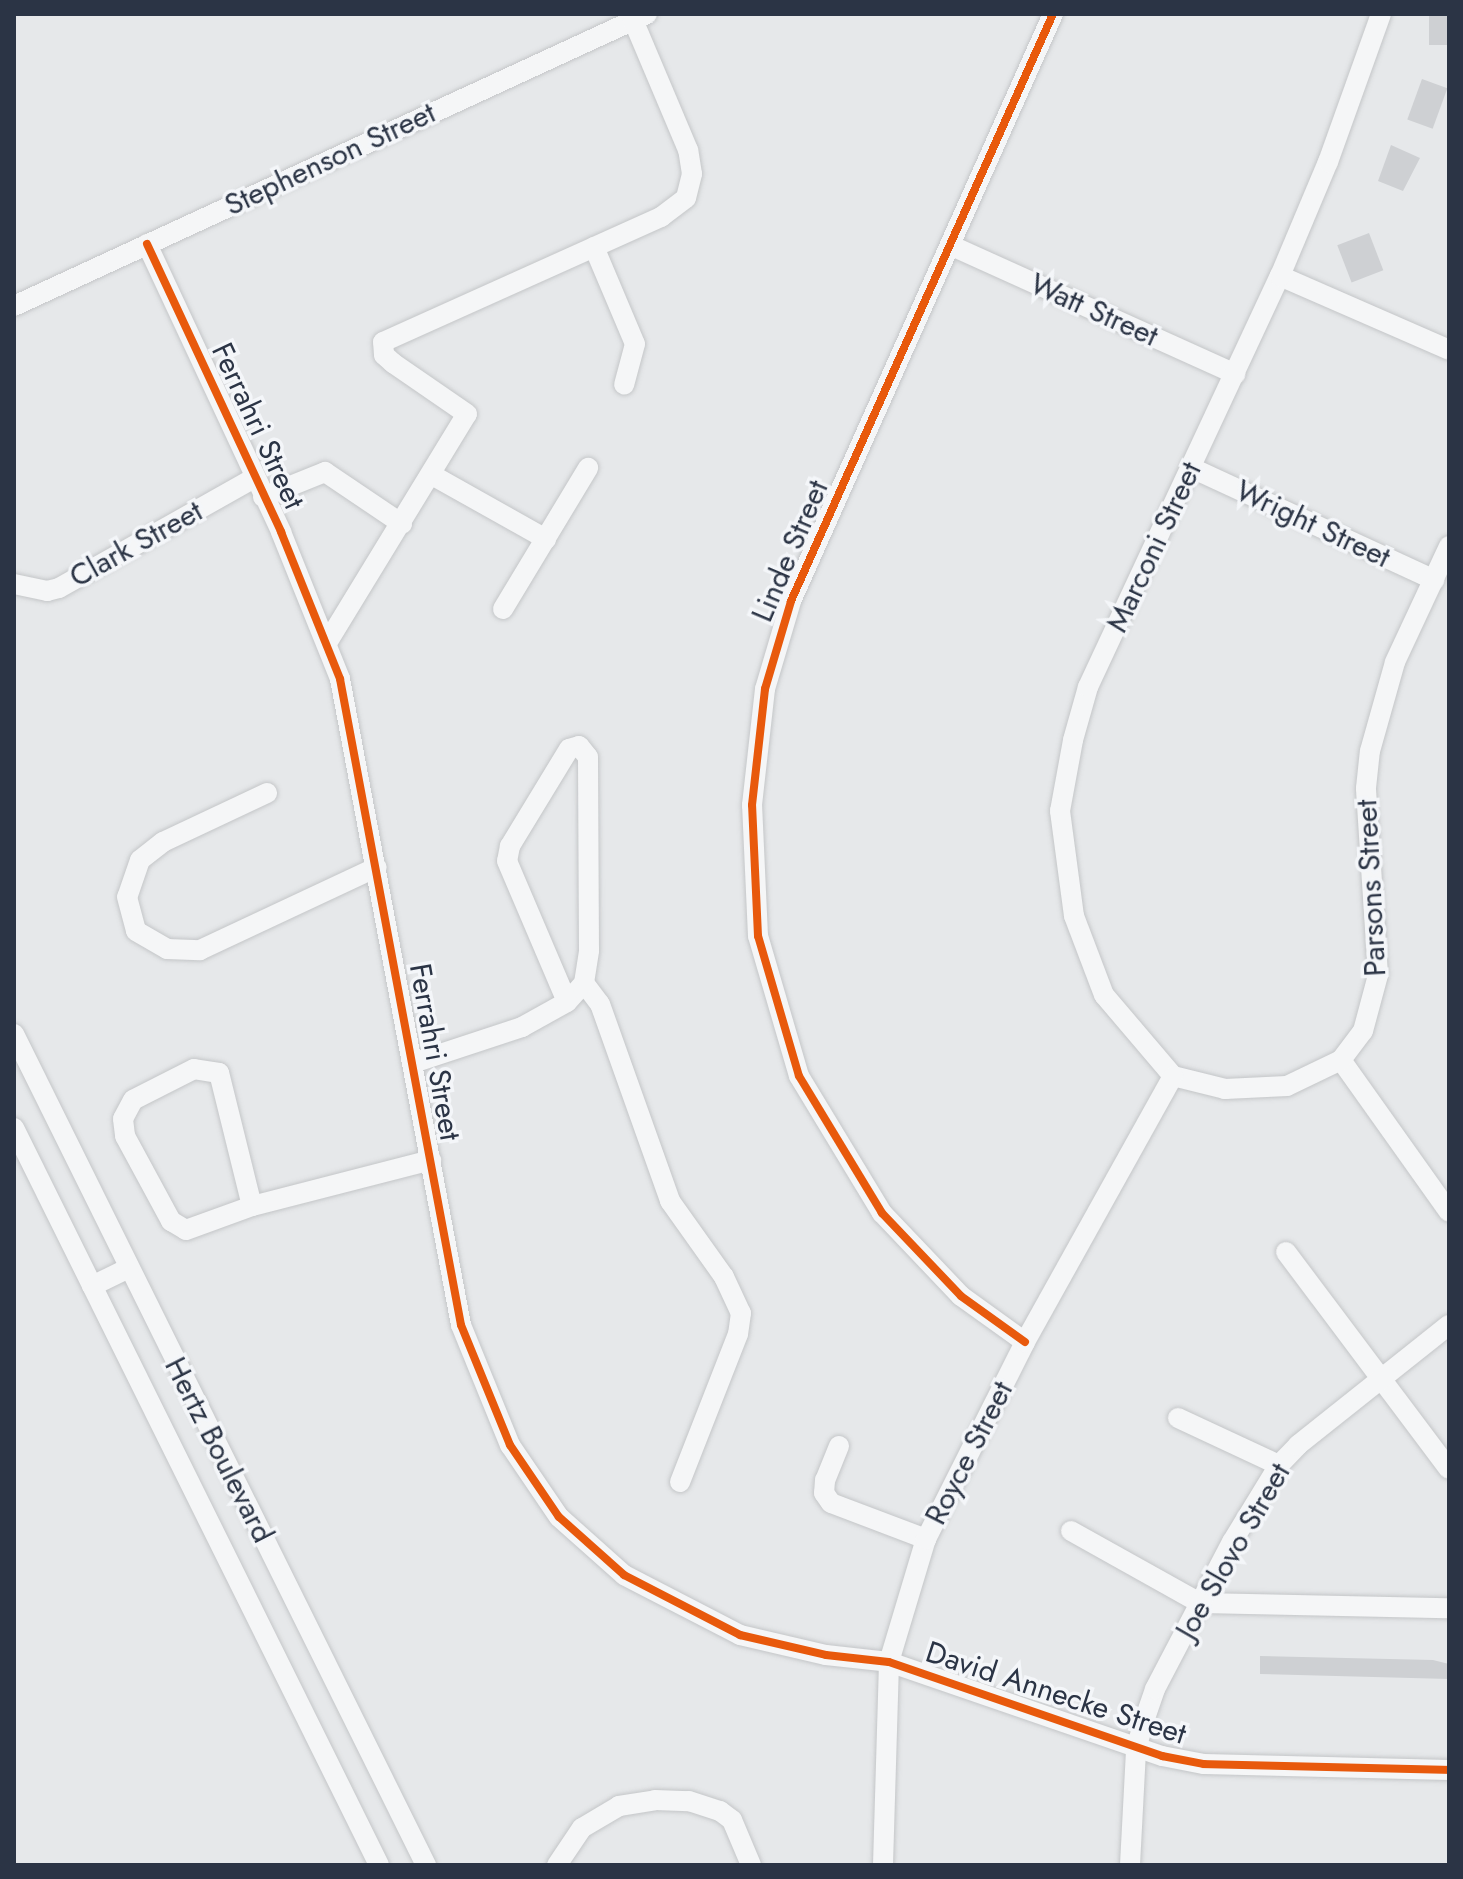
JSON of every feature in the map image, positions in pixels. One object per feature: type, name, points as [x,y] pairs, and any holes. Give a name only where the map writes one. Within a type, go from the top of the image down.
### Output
[{"type":"street","name":"Linde Street","points":[[1025,1342],[961,1296],[915,1253],[840,1150],[784,1039],[758,936],[752,869],[757,738],[777,642],[1053,14]]},
{"type":"street","name":"Marconi Street","points":[[1173,1076],[1104,995],[1074,916],[1060,811],[1088,687],[1280,276],[1328,162],[1381,14]]},
{"type":"street","points":[[327,643],[467,414],[393,363],[384,355],[383,342],[677,208],[691,185],[688,150],[640,17]]},
{"type":"street","name":"Stephenson Street","points":[[14,306],[640,17]]},
{"type":"street","name":"Ferrahri Street","points":[[147,244],[327,643],[350,716],[461,1325],[476,1371],[510,1445],[559,1517],[624,1575],[692,1615],[780,1646],[889,1662]]},
{"type":"street","name":"Watt Street","points":[[952,246],[1235,374]]},
{"type":"street","points":[[594,247],[635,344],[624,385]]},
{"type":"street","points":[[1280,276],[1449,350]]},
{"type":"street","points":[[503,609],[588,468]]},
{"type":"street","name":"Wright Street","points":[[1192,468],[1434,580]]},
{"type":"street","name":"Clark Street","points":[[14,584],[47,591],[59,588],[258,488],[325,472],[402,524]]},
{"type":"street","points":[[432,475],[546,539]]},
{"type":"street","name":"Parsons Street","points":[[1173,1076],[1225,1089],[1257,1090],[1300,1081],[1341,1060],[1363,1031],[1378,975],[1366,800],[1370,751],[1395,662],[1449,546]]},
{"type":"street","points":[[413,1063],[479,1045],[567,1002],[584,983],[589,950],[588,757],[579,746],[569,749],[510,846],[507,861],[567,1002]]},
{"type":"street","points":[[267,793],[163,842],[140,860],[127,897],[136,931],[167,949],[200,950],[377,867]]},
{"type":"street","points":[[584,983],[600,1004],[670,1201],[724,1277],[741,1313],[738,1334],[680,1482]]},
{"type":"street","name":"Hertz Boulevard","points":[[14,1034],[426,1865]]},
{"type":"street","points":[[1341,1060],[1449,1212]]},
{"type":"street","points":[[252,1206],[219,1073],[194,1069],[133,1100],[123,1119],[125,1136],[178,1228],[197,1229],[252,1206],[431,1160]]},
{"type":"street","name":"Royce Street","points":[[883,1865],[889,1662],[926,1539],[1025,1342],[1173,1076]]},
{"type":"street","name":"Hertz Boulevard","points":[[14,1128],[379,1865]]},
{"type":"street","points":[[1286,1252],[1449,1469]]},
{"type":"street","points":[[92,1286],[129,1268]]},
{"type":"street","name":"Joe Slovo Street","points":[[1130,1865],[1136,1749],[1155,1689],[1279,1465],[1380,1376],[1449,1325]]},
{"type":"street","points":[[1178,1418],[1279,1465]]},
{"type":"street","points":[[839,1446],[825,1480],[824,1493],[831,1503],[926,1539]]},
{"type":"street","points":[[1071,1531],[1200,1603],[1449,1608]]},
{"type":"street","name":"David Annecke Street","points":[[889,1662],[1136,1749],[1204,1764],[1449,1770]]},
{"type":"street","points":[[557,1865],[582,1828],[619,1806],[655,1800],[689,1801],[720,1811],[732,1820],[751,1865]]},
{"type":"building","points":[[1429,14],[1449,14],[1449,45],[1429,45]]},
{"type":"building","points":[[1422,79],[1447,88],[1433,129],[1407,119]]},
{"type":"building","points":[[1391,145],[1420,158],[1403,191],[1378,181]]},
{"type":"building","points":[[1369,233],[1383,270],[1352,283],[1337,245]]},
{"type":"building","points":[[1260,1656],[1433,1660],[1449,1664],[1449,1679],[1260,1674]]},
{"type":"cycle path","points":[[1025,1342],[961,1296],[882,1213],[799,1076],[758,936],[752,805],[765,689],[791,601],[1053,14]]},
{"type":"cycle path","points":[[147,244],[281,532],[340,679],[461,1325],[510,1445],[559,1517],[624,1575],[740,1635],[826,1655],[889,1662],[1162,1756],[1204,1764],[1449,1770]]}]
